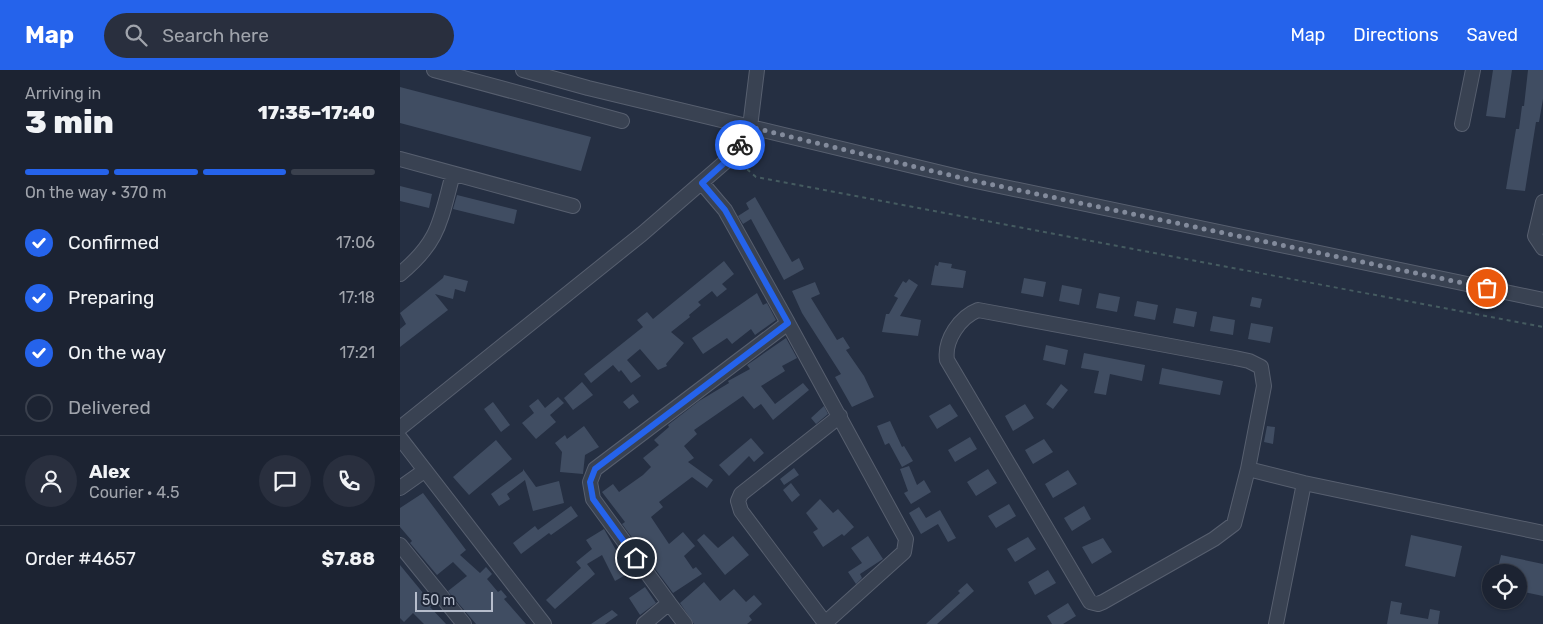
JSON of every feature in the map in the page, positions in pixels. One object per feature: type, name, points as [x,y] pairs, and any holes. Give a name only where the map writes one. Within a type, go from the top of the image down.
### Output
[{"type":"street","points":[[434,70],[622,121]]},
{"type":"street","points":[[523,70],[588,88],[970,180],[1543,300]]},
{"type":"street","points":[[400,428],[702,183],[732,156],[750,127],[758,70]]},
{"type":"street","points":[[1462,124],[1473,70]]},
{"type":"street","points":[[400,159],[572,206]]},
{"type":"street","points":[[400,274],[420,258],[430,245],[438,228],[453,174]]},
{"type":"street","points":[[702,183],[725,210],[840,416],[906,539],[904,552],[824,624],[741,511],[738,501],[741,494],[840,416]]},
{"type":"street","points":[[1543,202],[1535,236],[1543,248]]},
{"type":"street","points":[[986,310],[1256,363],[1262,371],[1264,386],[1248,469],[1234,524],[1103,602],[1090,602],[950,365],[946,354],[948,343],[963,320],[970,314],[986,310]]},
{"type":"street","points":[[686,624],[593,499],[590,482],[595,469],[788,323]]},
{"type":"street","points":[[400,438],[544,624]]},
{"type":"street","points":[[1248,469],[1304,483],[1543,533]]},
{"type":"street","points":[[400,488],[424,471]]},
{"type":"street","points":[[1276,624],[1304,483]]},
{"type":"street","points":[[400,545],[464,624]]},
{"type":"street","points":[[644,624],[669,602]]},
{"type":"path","points":[[732,156],[756,177],[1543,327]]},
{"type":"building","points":[[1493,70],[1512,70],[1505,118],[1486,116]]},
{"type":"building","points":[[1528,70],[1543,70],[1543,99],[1539,122],[1536,122],[1525,191],[1506,189],[1516,129],[1519,129],[1522,106],[1524,106]]},
{"type":"building","points":[[400,87],[591,137],[581,171],[400,123]]},
{"type":"building","points":[[400,186],[432,194],[429,208],[400,201]]},
{"type":"building","points":[[457,195],[517,210],[514,224],[453,209]]},
{"type":"building","points":[[755,197],[792,262],[799,258],[804,269],[784,280],[751,219],[743,224],[738,216],[749,209],[746,203]]},
{"type":"building","points":[[724,261],[734,274],[722,284],[727,289],[717,297],[712,291],[698,302],[701,305],[689,315],[690,317],[671,332],[684,343],[666,364],[667,366],[658,370],[640,349],[627,360],[641,376],[631,383],[621,370],[619,372],[613,365],[591,383],[584,374],[643,327],[637,320],[647,312],[653,319]]},
{"type":"building","points":[[939,262],[952,264],[951,268],[966,271],[963,288],[931,285],[935,265],[938,266]]},
{"type":"building","points":[[444,275],[468,281],[465,292],[455,289],[453,299],[435,294],[448,310],[400,347],[400,329],[406,324],[400,313],[443,278]]},
{"type":"building","points":[[1024,278],[1046,282],[1043,297],[1021,293]]},
{"type":"building","points":[[909,279],[918,285],[900,316],[921,320],[918,336],[882,332],[886,314],[889,314],[898,298],[894,296],[903,281],[906,283]]},
{"type":"building","points":[[815,282],[820,294],[811,298],[837,340],[843,337],[850,348],[846,350],[864,376],[874,397],[852,407],[835,377],[841,374],[802,313],[792,291]]},
{"type":"building","points":[[1062,285],[1082,289],[1079,305],[1059,301]]},
{"type":"building","points":[[757,293],[763,305],[767,303],[776,320],[755,335],[751,329],[732,344],[727,338],[703,354],[692,338]]},
{"type":"building","points":[[1099,293],[1120,297],[1117,312],[1096,308]]},
{"type":"building","points":[[1252,297],[1262,299],[1260,308],[1250,306]]},
{"type":"building","points":[[1137,301],[1158,305],[1155,320],[1134,316]]},
{"type":"building","points":[[1176,308],[1197,312],[1194,327],[1173,323]]},
{"type":"building","points":[[1213,316],[1235,320],[1233,335],[1210,331]]},
{"type":"building","points":[[1251,323],[1273,327],[1270,343],[1248,339]]},
{"type":"building","points":[[786,338],[797,358],[782,366],[785,371],[761,386],[775,404],[803,383],[809,390],[773,420],[761,404],[754,409],[743,396],[694,430],[697,434],[684,446],[694,458],[688,462],[713,480],[707,488],[692,477],[659,502],[663,507],[651,517],[669,544],[683,532],[695,546],[684,556],[693,569],[696,567],[702,574],[673,593],[622,524],[625,522],[602,492],[613,484],[619,492],[643,475],[651,467],[643,458],[659,445],[654,440],[669,427],[668,425],[699,401],[729,383],[728,381],[750,369],[747,365]]},
{"type":"building","points":[[1046,345],[1068,350],[1065,365],[1043,360]]},
{"type":"building","points":[[1084,353],[1145,365],[1142,381],[1110,374],[1106,395],[1094,393],[1099,371],[1081,368]]},
{"type":"building","points":[[1162,368],[1223,381],[1220,395],[1159,384]]},
{"type":"building","points":[[582,382],[593,395],[573,410],[564,398]]},
{"type":"building","points":[[1061,384],[1068,390],[1053,409],[1046,404]]},
{"type":"building","points":[[633,394],[639,402],[629,409],[623,402]]},
{"type":"building","points":[[558,397],[564,403],[550,415],[556,422],[536,439],[522,423],[534,413],[529,406],[538,399],[545,408]]},
{"type":"building","points":[[493,402],[510,425],[501,432],[484,409]]},
{"type":"building","points":[[950,404],[958,416],[937,429],[929,416]]},
{"type":"building","points":[[1025,404],[1034,418],[1013,431],[1005,416]]},
{"type":"building","points":[[824,406],[828,414],[816,424],[811,418]]},
{"type":"building","points":[[890,421],[902,447],[904,446],[913,461],[902,467],[889,443],[885,445],[877,426]]},
{"type":"building","points":[[584,426],[599,447],[585,455],[583,474],[560,472],[562,452],[555,443],[565,435],[567,439]]},
{"type":"building","points":[[1267,426],[1275,427],[1273,444],[1264,442]]},
{"type":"building","points":[[970,437],[977,449],[955,462],[948,450]]},
{"type":"building","points":[[751,438],[764,453],[754,462],[749,456],[729,476],[719,465]]},
{"type":"building","points":[[1044,439],[1053,452],[1033,464],[1025,450]]},
{"type":"building","points":[[496,440],[512,459],[469,495],[453,477]]},
{"type":"building","points":[[909,466],[917,485],[924,480],[931,492],[911,504],[904,493],[908,491],[900,469]]},
{"type":"building","points":[[794,468],[799,475],[784,485],[780,479]]},
{"type":"building","points":[[523,469],[536,487],[559,481],[564,503],[533,511],[525,480],[507,494],[510,499],[499,506],[491,494],[523,471]]},
{"type":"building","points":[[988,469],[997,483],[976,496],[967,482]]},
{"type":"building","points":[[1068,470],[1077,484],[1053,498],[1045,484]]},
{"type":"building","points":[[791,483],[800,495],[792,502],[783,490]]},
{"type":"building","points":[[423,493],[466,550],[460,555],[480,573],[486,567],[492,574],[487,579],[498,592],[501,590],[507,597],[504,599],[526,624],[476,624],[448,591],[467,576],[453,562],[437,575],[410,543],[412,541],[400,527],[400,508]]},
{"type":"building","points":[[820,499],[833,513],[838,509],[854,527],[844,536],[842,534],[823,547],[813,532],[818,529],[806,513]]},
{"type":"building","points":[[1009,504],[1016,516],[996,528],[988,516]]},
{"type":"building","points":[[571,506],[578,516],[551,535],[549,533],[521,554],[513,543],[535,526],[538,530]]},
{"type":"building","points":[[1084,506],[1091,519],[1072,531],[1064,518]]},
{"type":"building","points":[[919,507],[926,518],[940,510],[956,538],[948,542],[938,524],[921,534],[909,513]]},
{"type":"building","points":[[604,529],[629,573],[615,581],[602,555],[587,564],[595,574],[555,609],[546,600],[581,568],[576,562],[592,549],[586,540]]},
{"type":"building","points":[[704,534],[718,548],[733,536],[749,555],[725,575],[697,540]]},
{"type":"building","points":[[1411,535],[1462,546],[1455,577],[1405,566]]},
{"type":"building","points":[[868,536],[883,559],[860,574],[862,578],[856,584],[848,572],[862,563],[851,548]]},
{"type":"building","points":[[1028,537],[1036,549],[1015,562],[1007,549]]},
{"type":"building","points":[[1103,538],[1112,552],[1092,564],[1082,547]]},
{"type":"building","points":[[1501,555],[1543,564],[1543,596],[1527,593],[1527,564],[1499,564]]},
{"type":"building","points":[[400,565],[428,599],[430,597],[435,603],[430,607],[446,624],[424,624],[413,613],[404,622],[400,618]]},
{"type":"building","points":[[1048,570],[1056,583],[1035,595],[1028,582]]},
{"type":"building","points":[[704,582],[720,601],[734,589],[746,602],[754,595],[762,604],[749,616],[752,620],[747,624],[694,624],[680,603]]},
{"type":"building","points":[[967,583],[974,591],[937,624],[926,624],[960,593],[958,591]]},
{"type":"building","points":[[645,587],[656,603],[640,615],[629,598]]},
{"type":"building","points":[[1391,601],[1402,603],[1400,614],[1428,619],[1430,609],[1440,611],[1438,624],[1387,624]]},
{"type":"building","points":[[1068,603],[1076,616],[1063,624],[1052,624],[1047,616]]},
{"type":"building","points":[[612,610],[618,615],[605,624],[591,624]]},
{"type":"way so far","points":[[740,145],[750,127],[970,180],[1487,288]]},
{"type":"route","points":[[636,558],[593,499],[590,482],[595,469],[788,323],[725,210],[702,183],[732,156],[740,145]]}]
